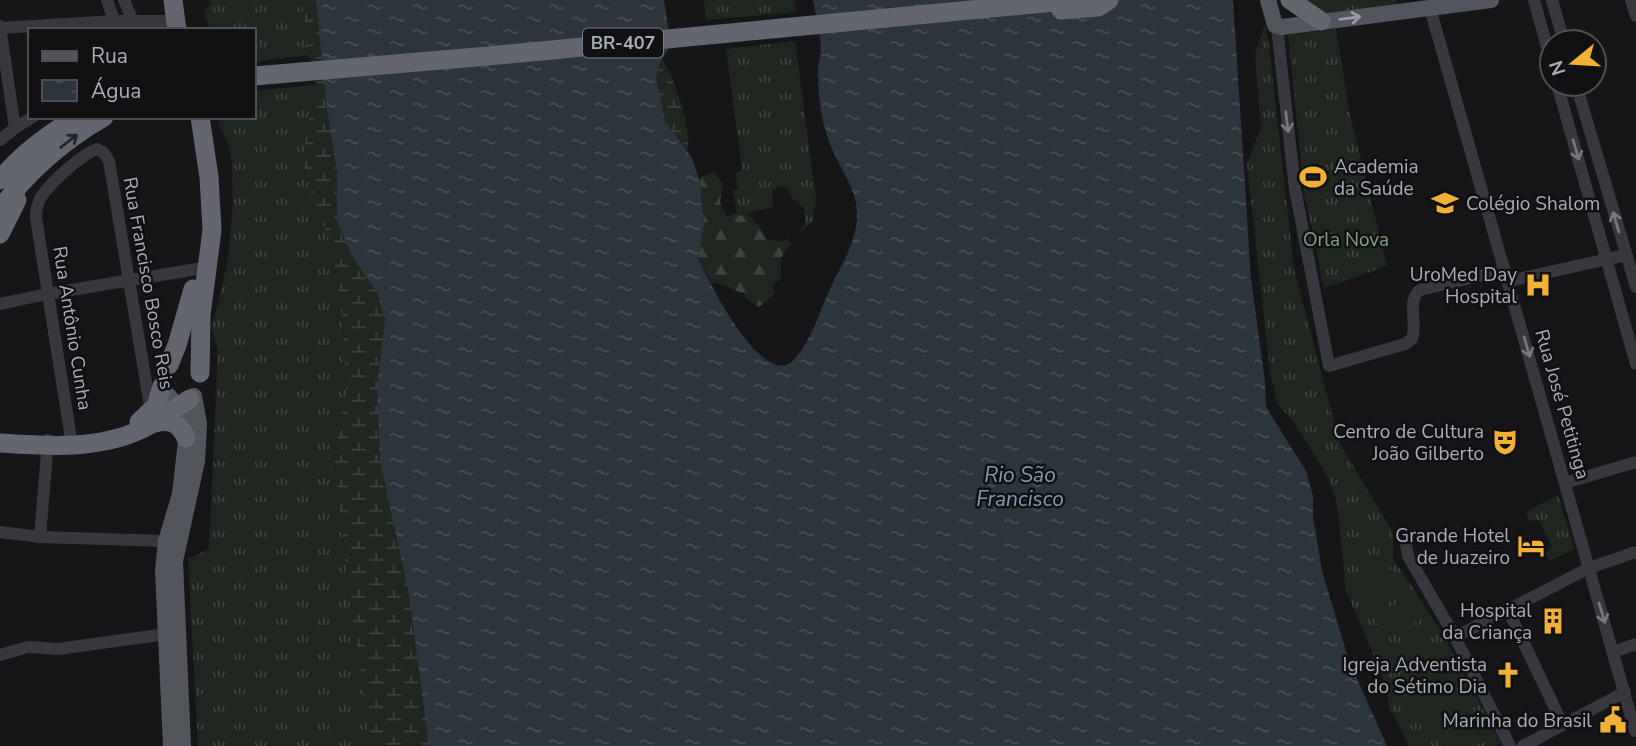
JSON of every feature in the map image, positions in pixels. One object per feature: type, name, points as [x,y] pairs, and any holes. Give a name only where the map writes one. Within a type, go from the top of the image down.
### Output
[{"type":"highway","points":[[173,0],[180,27]]},
{"type":"highway","points":[[180,27],[184,0]]},
{"type":"highway","name":"BR-407","points":[[256,76],[502,55],[999,4],[1076,0]]},
{"type":"highway","name":"BR-407","points":[[999,4],[1010,15],[1098,7],[1109,0]]},
{"type":"highway","points":[[1290,0],[1318,20]]},
{"type":"highway","points":[[4,173],[34,146],[72,119]]},
{"type":"highway","points":[[0,210],[11,194],[38,167],[71,139],[101,119]]},
{"type":"highway","points":[[179,397],[162,375],[169,365],[185,321],[197,269],[201,229],[199,180],[190,119]]},
{"type":"highway","points":[[0,443],[107,441],[125,436],[179,397],[201,386],[201,315],[212,230],[209,177],[200,119]]},
{"type":"highway","points":[[0,234],[18,198],[38,167]]},
{"type":"highway","points":[[169,365],[180,360],[186,361],[200,373]]},
{"type":"highway","points":[[153,417],[176,423],[186,438]]},
{"type":"highway","points":[[0,436],[48,442]]},
{"type":"main road","points":[[1268,0],[1273,20],[1280,27],[1405,5],[1430,8],[1491,0]]},
{"type":"main road","points":[[171,746],[163,570],[166,541],[186,464],[186,438],[179,397]]},
{"type":"main road","points":[[179,397],[199,424],[197,461],[175,561],[183,746]]},
{"type":"street","points":[[107,0],[116,26]]},
{"type":"street","points":[[124,0],[134,26]]},
{"type":"street","points":[[1534,0],[1542,28]]},
{"type":"street","points":[[1552,0],[1560,28]]},
{"type":"street","points":[[1631,0],[1636,16]]},
{"type":"street","name":"Rua José Petitinga","points":[[1430,8],[1635,731]]},
{"type":"street","points":[[15,128],[0,27],[180,27]]},
{"type":"street","points":[[1280,27],[1295,190],[1329,366],[1405,344],[1412,339],[1415,326],[1412,301],[1420,289],[1606,259],[1630,259]]},
{"type":"street","points":[[1561,98],[1636,362]]},
{"type":"street","points":[[1580,98],[1630,259],[1636,287]]},
{"type":"street","points":[[0,140],[30,119]]},
{"type":"street","name":"Rua Francisco Bosco Reis","points":[[36,218],[37,205],[49,187],[88,153],[100,150],[108,161],[153,417]]},
{"type":"street","name":"Rua Antônio Cunha","points":[[36,218],[71,441]]},
{"type":"street","points":[[0,304],[197,269]]},
{"type":"street","points":[[40,537],[48,442]]},
{"type":"street","points":[[1565,483],[1636,462]]},
{"type":"street","points":[[0,532],[40,537],[166,541]]},
{"type":"street","points":[[1404,533],[1408,556],[1455,637],[1510,746]]},
{"type":"street","points":[[1455,637],[1589,568],[1636,552]]},
{"type":"street","points":[[1508,610],[1563,725]]},
{"type":"street","points":[[0,656],[29,647],[58,649],[166,634]]},
{"type":"street","points":[[1614,652],[1636,644]]},
{"type":"street","points":[[1522,746],[1625,692]]},
{"type":"green space","points":[[210,0],[302,0],[309,55],[256,62],[256,28],[210,28],[204,15],[206,7],[211,5]]},
{"type":"green space","points":[[302,0],[366,0],[382,308],[385,320],[383,352],[391,497],[441,746],[372,746],[350,601],[334,456],[346,392],[343,324],[332,244],[316,210],[304,165],[307,124],[318,94],[309,55]]},
{"type":"green space","points":[[704,0],[795,0],[796,12],[706,20]]},
{"type":"green space","points":[[1299,0],[1396,0],[1397,5],[1323,14]]},
{"type":"green space","points":[[1265,23],[1294,269],[1340,444],[1393,532],[1393,558],[1442,633],[1501,743],[1496,746],[1409,746],[1389,706],[1386,684],[1346,591],[1337,504],[1329,479],[1293,421],[1277,403],[1270,371],[1247,164],[1261,127],[1255,55]]},
{"type":"green space","name":"Orla Nova","points":[[1336,29],[1350,115],[1387,266],[1324,288],[1304,191],[1288,35]]},
{"type":"green space","points":[[795,41],[816,199],[813,221],[801,232],[805,222],[804,207],[791,197],[789,190],[780,186],[772,190],[773,207],[737,216],[733,190],[738,189],[736,173],[742,171],[726,49]]},
{"type":"green space","points":[[662,60],[682,105],[688,132],[687,151],[668,126],[660,108],[656,77]]},
{"type":"green space","points":[[316,85],[318,94],[307,124],[316,210],[332,244],[343,324],[346,392],[334,456],[350,601],[372,746],[198,746],[188,559],[209,549],[218,349],[211,326],[228,258],[233,203],[232,163],[219,119],[256,119],[256,91]]},
{"type":"green space","points":[[714,172],[723,184],[720,202],[727,217],[737,212],[738,216],[744,214],[753,218],[753,222],[758,224],[767,239],[779,242],[788,239],[792,244],[781,259],[781,278],[773,285],[774,295],[759,307],[746,299],[744,293],[712,283],[698,259],[704,225],[700,182],[702,176]]},
{"type":"green space","points":[[1558,495],[1574,549],[1550,561],[1545,554],[1552,547],[1539,520],[1529,521],[1526,512]]},
{"type":"green space","points":[[1392,569],[1404,590],[1371,608],[1360,586]]},
{"type":"green space","points":[[1407,598],[1418,621],[1385,638],[1373,616]]},
{"type":"green space","points":[[1424,632],[1436,654],[1400,672],[1389,650]]},
{"type":"green space","points":[[1443,663],[1454,683],[1417,703],[1406,682]]},
{"type":"green space","points":[[1454,686],[1482,742],[1474,746],[1441,746],[1420,703]]},
{"type":"water","name":"Rio São Francisco","points":[[316,0],[664,0],[669,33],[668,49],[659,65],[656,78],[665,121],[692,158],[700,182],[704,225],[698,259],[736,327],[764,358],[778,365],[790,363],[806,343],[850,247],[856,226],[854,196],[833,150],[822,114],[818,68],[821,47],[813,0],[1233,0],[1251,279],[1266,407],[1306,471],[1313,496],[1313,516],[1322,571],[1349,661],[1387,746],[429,746],[409,594],[380,461],[377,389],[385,320],[377,292],[352,256],[337,220],[337,171],[326,102]]},
{"type":"place","name":"Academia da Saúde","points":[[1313,177]]},
{"type":"place","name":"Colégio Shalom","points":[[1445,203]]},
{"type":"place","name":"UroMed Day Hospital","points":[[1538,285]]},
{"type":"place","name":"Centro de Cultura João Gilberto","points":[[1505,442]]},
{"type":"place","name":"Grande Hotel de Juazeiro","points":[[1531,546]]},
{"type":"place","name":"Hospital da Criança","points":[[1553,621]]},
{"type":"place","name":"Igreja Adventista do Sétimo Dia","points":[[1508,675]]},
{"type":"place","name":"Marinha do Brasil","points":[[1613,720]]}]
